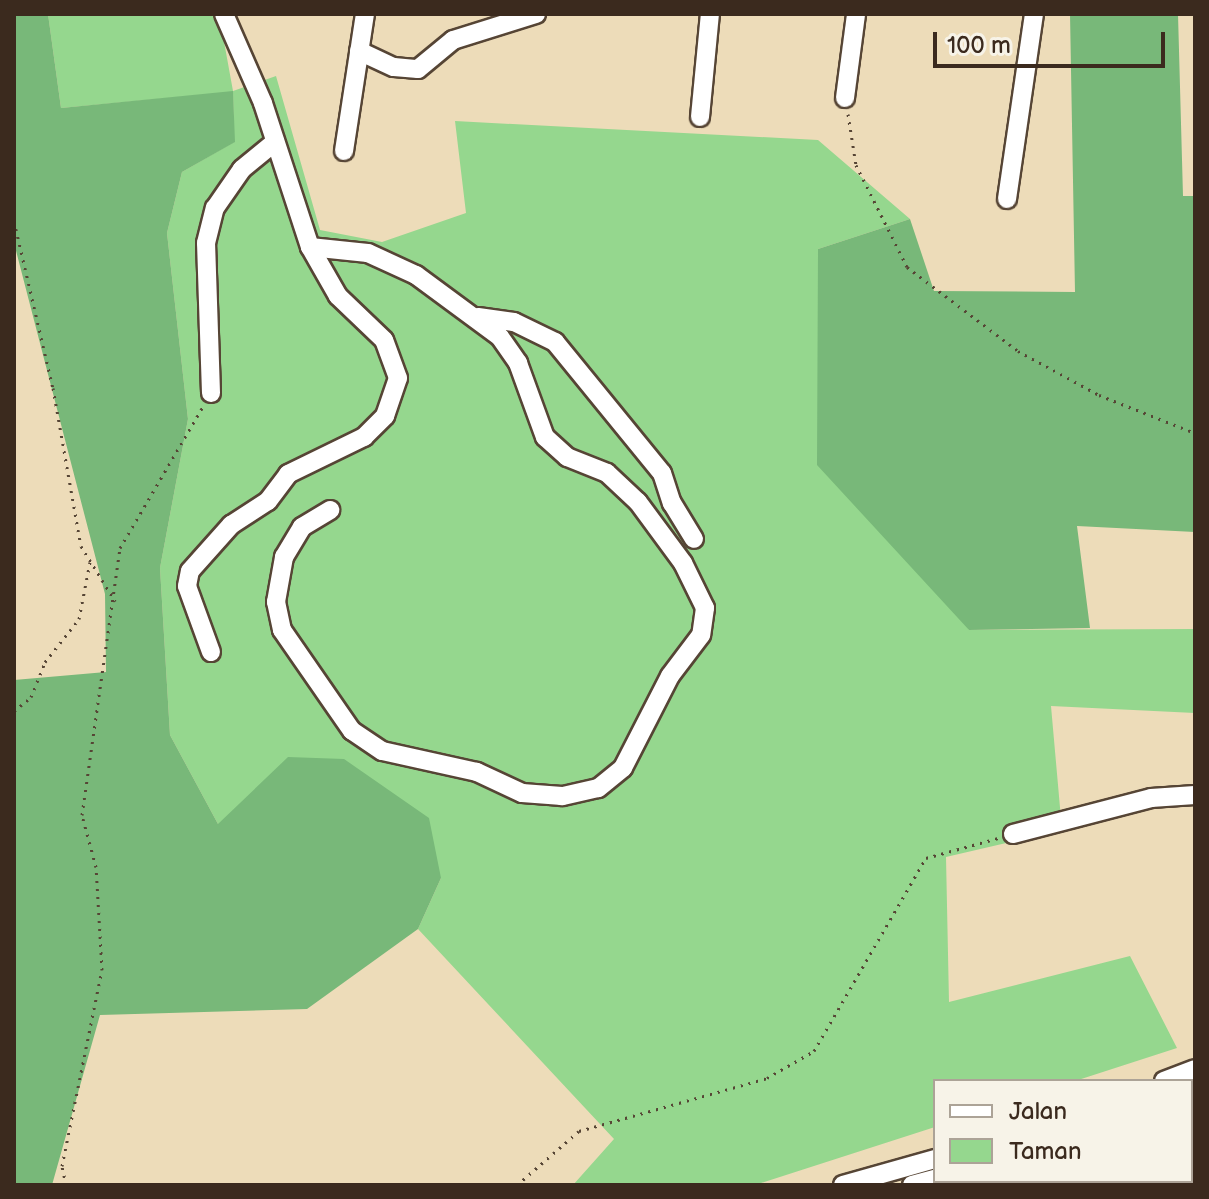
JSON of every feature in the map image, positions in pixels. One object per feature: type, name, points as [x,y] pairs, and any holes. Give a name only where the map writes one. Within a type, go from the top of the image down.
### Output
[{"type":"street","points":[[211,652],[187,586],[190,571],[231,525],[268,501],[288,474],[364,437],[385,416],[396,392],[393,354],[338,296],[310,247],[275,142],[224,14]]},
{"type":"street","points":[[344,151],[365,14]]},
{"type":"street","points":[[359,51],[394,67],[418,69],[453,40],[536,14]]},
{"type":"street","points":[[700,117],[710,14]]},
{"type":"street","points":[[845,98],[856,14]]},
{"type":"street","points":[[1007,199],[1034,14]]},
{"type":"street","points":[[211,393],[206,243],[215,208],[242,169],[275,142]]},
{"type":"street","points":[[310,247],[368,253],[416,275],[446,301],[477,317],[514,322],[555,342],[662,473],[672,503],[694,539]]},
{"type":"street","points":[[330,510],[302,527],[284,557],[276,602],[282,630],[352,731],[382,751],[477,772],[522,793],[562,796],[598,788],[623,768],[670,676],[701,635],[705,608],[683,563],[638,502],[607,473],[567,457],[545,437],[518,363],[477,317]]},
{"type":"street","points":[[1013,834],[1151,798],[1195,795]]},
{"type":"street","points":[[1169,1079],[1195,1069]]},
{"type":"street","points":[[843,1185],[933,1160]]},
{"type":"street","points":[[912,1185],[933,1180]]},
{"type":"path","points":[[845,98],[856,165],[907,267],[1018,351],[1099,395],[1195,433]]},
{"type":"path","points":[[14,221],[56,402],[81,546],[115,601]]},
{"type":"path","points":[[66,1185],[62,1166],[102,970],[96,867],[82,815],[115,601],[120,548],[211,393]]},
{"type":"path","points":[[14,711],[31,697],[45,662],[79,619],[90,562]]},
{"type":"path","points":[[517,1185],[579,1131],[767,1078],[814,1051],[926,858],[1013,834]]},
{"type":"green space","points":[[14,14],[48,14],[61,108],[233,91],[235,142],[182,172],[167,233],[188,419],[160,568],[170,735],[218,824],[288,757],[344,759],[429,818],[441,878],[418,929],[307,1009],[100,1015],[52,1185],[14,1185],[14,680],[106,672],[105,594],[14,243]]},
{"type":"green space","points":[[48,14],[219,14],[233,91],[276,76],[320,230],[382,242],[466,213],[455,121],[818,140],[910,219],[818,249],[969,630],[1195,629],[1195,713],[1051,706],[1062,830],[946,857],[949,1002],[1130,956],[1177,1048],[1081,1079],[933,1079],[933,1128],[755,1185],[573,1185],[614,1139],[418,929],[441,878],[218,824],[170,735],[160,568],[188,419],[167,233],[182,172],[234,142],[233,92],[61,108]]},
{"type":"green space","points":[[1070,14],[1178,14],[1183,196],[1195,196],[1195,532],[1077,526],[1090,628],[969,630],[817,465],[818,249],[910,219],[934,291],[1075,292]]}]
